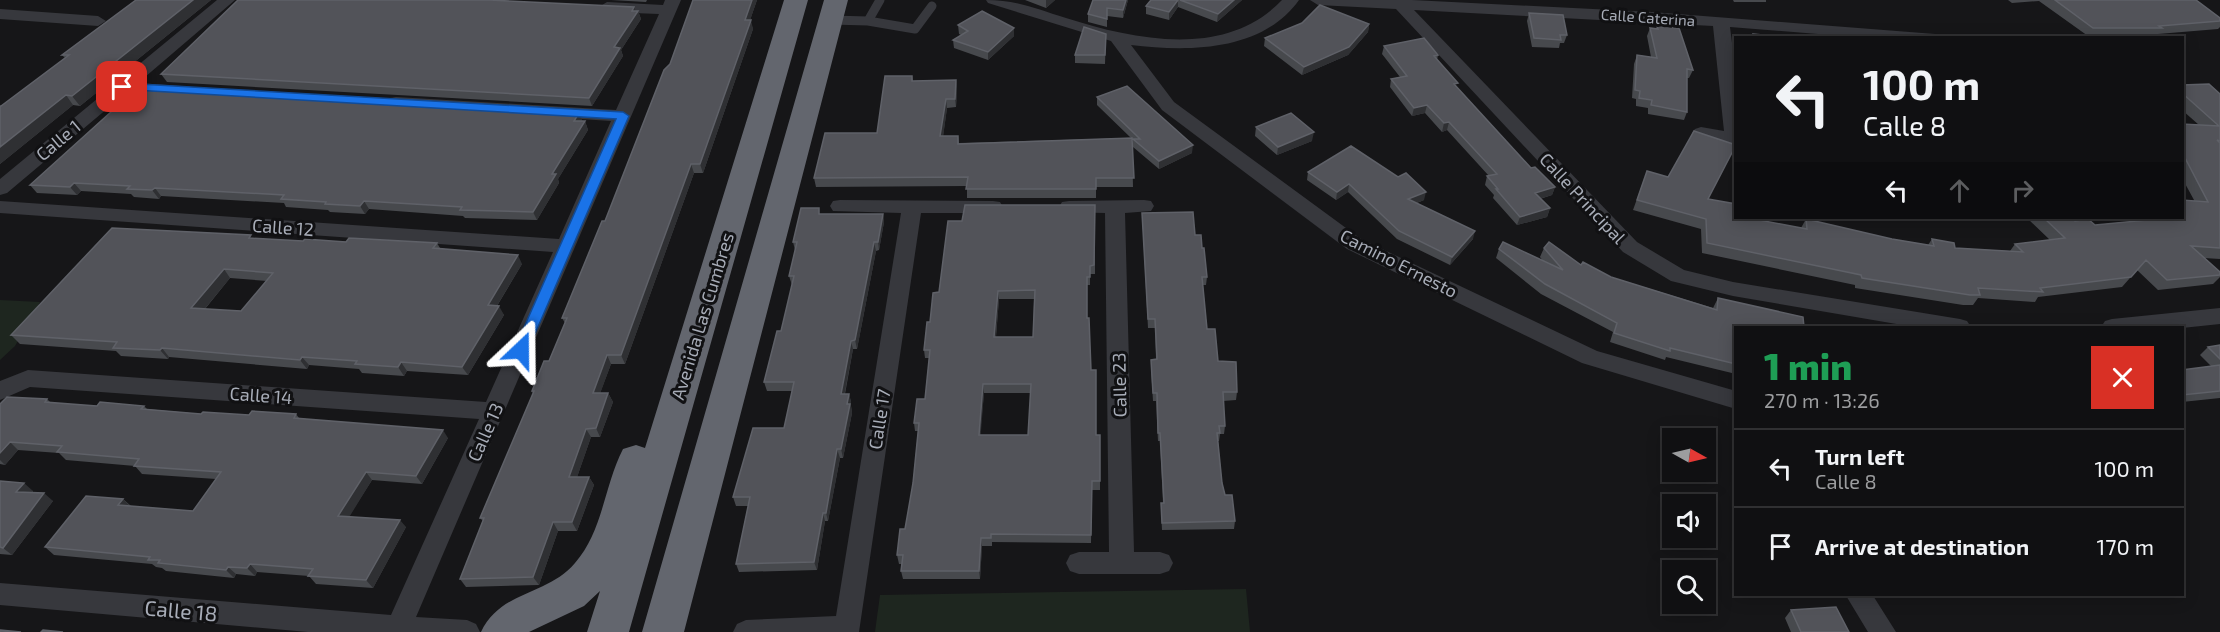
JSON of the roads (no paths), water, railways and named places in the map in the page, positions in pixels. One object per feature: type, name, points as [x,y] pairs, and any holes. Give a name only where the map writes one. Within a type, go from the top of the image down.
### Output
[{"type":"highway","name":"Avenida Las Cumbres","points":[[608,632],[796,0]]},
{"type":"highway","points":[[663,632],[833,10]]},
{"type":"highway","points":[[502,632],[516,618],[577,588],[597,566],[607,548],[681,327],[688,316],[704,310]]},
{"type":"street","name":"Calle 1","points":[[0,189],[226,0]]},
{"type":"street","points":[[994,0],[1118,39],[1172,46],[1219,41],[1265,24],[1291,0]]},
{"type":"street","name":"Calle Caterina","points":[[1318,0],[1721,22],[1908,36]]},
{"type":"street","name":"Calle Principal","points":[[1400,4],[1630,247],[1678,276],[1733,289],[1954,326]]},
{"type":"street","points":[[590,6],[671,5]]},
{"type":"street","name":"Calle 13","points":[[398,630],[671,5]]},
{"type":"street","points":[[0,14],[98,21]]},
{"type":"street","points":[[1721,22],[1734,131]]},
{"type":"street","name":"Camino Ernesto","points":[[1118,39],[1168,106],[1353,244],[1590,357],[1734,399]]},
{"type":"street","points":[[122,87],[194,91]]},
{"type":"street","points":[[384,102],[623,116]]},
{"type":"street","points":[[1701,134],[1734,139]]},
{"type":"street","points":[[840,206],[1008,207]]},
{"type":"street","name":"Calle 12","points":[[0,207],[566,246]]},
{"type":"street","name":"Calle 17","points":[[846,629],[912,207]]},
{"type":"street","points":[[1056,207],[1144,207]]},
{"type":"street","name":"Calle 23","points":[[1115,207],[1122,563]]},
{"type":"street","points":[[2122,326],[2220,316]]},
{"type":"street","name":"Calle 14","points":[[0,391],[28,378],[494,411]]},
{"type":"street","points":[[1078,563],[1160,563]]},
{"type":"street","name":"Calle 18","points":[[0,594],[398,630],[467,632]]},
{"type":"street","points":[[1859,596],[1883,632]]},
{"type":"street","points":[[746,632],[846,629]]},
{"type":"lane","points":[[868,21],[880,0]]},
{"type":"lane","points":[[833,10],[868,21],[915,29],[932,6]]}]
